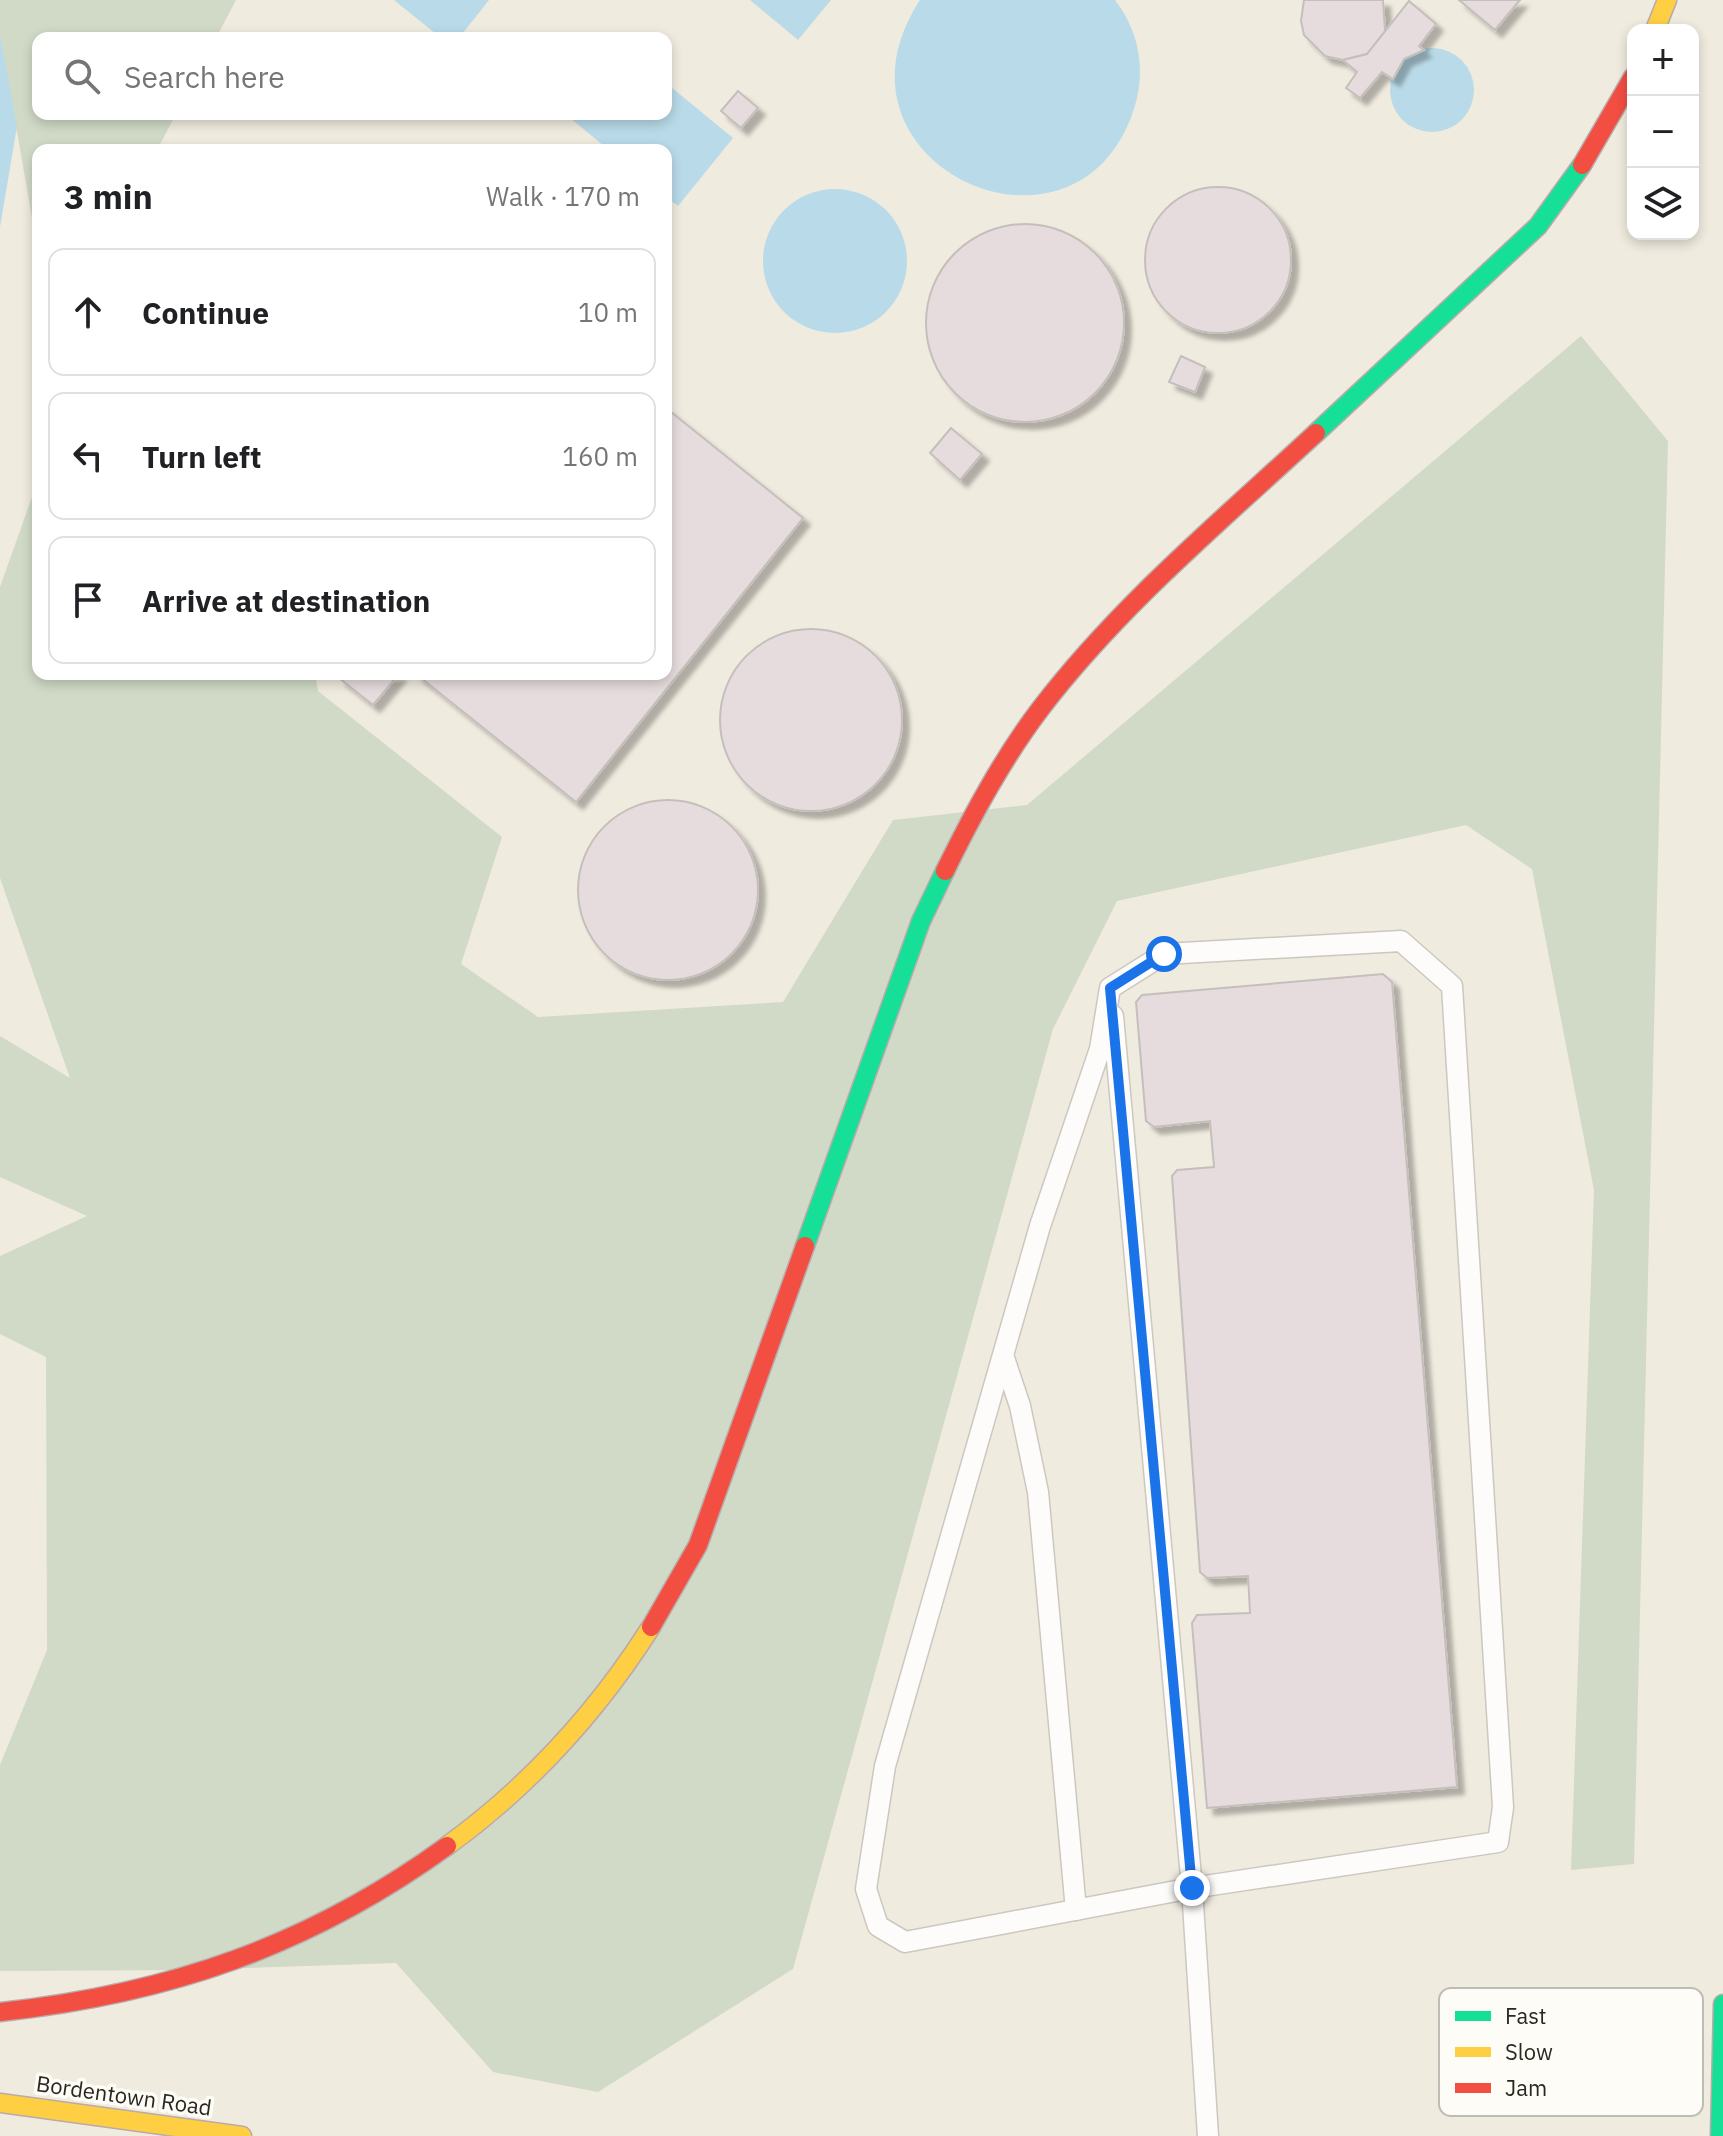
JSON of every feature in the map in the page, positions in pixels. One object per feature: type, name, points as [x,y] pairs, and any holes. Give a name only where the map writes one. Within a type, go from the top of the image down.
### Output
[{"type":"highway","points":[[1657,24],[1667,0]]},
{"type":"highway","points":[[0,2012],[84,2003],[174,1982],[254,1955],[334,1918],[410,1873],[481,1821],[546,1761],[604,1694],[655,1623],[698,1545],[921,921],[964,829],[1017,742],[1068,675],[1124,611],[1538,226],[1590,154],[1627,88]]},
{"type":"highway","points":[[1720,2136],[1723,2004]]},
{"type":"highway","name":"Bordentown Road","points":[[0,2103],[242,2136]]},
{"type":"lane","points":[[1401,941],[1452,986],[1503,1807],[1498,1842],[1192,1888],[905,1942],[878,1926],[866,1889],[885,1766],[1040,1226],[1100,1049],[1110,988],[1164,954],[1401,941]]},
{"type":"lane","points":[[1110,988],[1192,1888],[1208,2136]]},
{"type":"lane","points":[[1004,1358],[1020,1406],[1038,1492],[1076,1910]]},
{"type":"green space","points":[[0,0],[236,0],[219,32],[32,32],[32,120],[173,120],[160,144],[32,144],[32,218],[0,35]]},
{"type":"green space","points":[[1581,336],[1668,441],[1634,1864],[1571,1870],[1594,1190],[1532,869],[1466,825],[1117,901],[1053,1029],[793,1969],[598,2092],[493,2072],[396,1963],[189,1970],[0,1971],[0,1765],[47,1650],[46,1357],[0,1334],[0,1256],[87,1216],[0,1177],[0,1036],[70,1078],[0,878],[0,587],[32,497],[32,680],[316,680],[318,691],[502,837],[461,964],[538,1017],[783,1002],[893,820],[1027,805]]},
{"type":"water","points":[[394,0],[489,0],[464,32],[434,32]]},
{"type":"water","points":[[750,0],[831,0],[798,40]]},
{"type":"water","points":[[920,0],[1115,0],[1135,39],[1140,81],[1134,109],[1104,162],[1061,189],[1013,195],[966,182],[926,153],[900,111],[896,59]]},
{"type":"water","points":[[0,35],[17,126],[0,227]]},
{"type":"water","points":[[1432,48],[1455,55],[1467,67],[1474,90],[1467,113],[1455,125],[1432,132],[1409,125],[1397,113],[1390,90],[1397,67],[1409,55]]},
{"type":"water","points":[[672,88],[733,138],[678,206],[672,202],[672,144],[602,144],[572,120],[672,120]]},
{"type":"water","points":[[835,189],[863,194],[886,210],[902,233],[907,261],[902,289],[886,312],[863,328],[835,333],[807,328],[784,312],[768,289],[763,261],[768,233],[784,210],[807,194]]},
{"type":"building","points":[[1304,0],[1383,0],[1385,31],[1367,54],[1343,60],[1325,56],[1304,35],[1301,21]]},
{"type":"building","points":[[1459,0],[1520,0],[1495,30]]},
{"type":"building","points":[[1409,1],[1436,24],[1419,46],[1424,50],[1404,59],[1393,79],[1382,72],[1360,98],[1346,88],[1357,72],[1343,60],[1367,54]]},
{"type":"building","points":[[738,91],[758,108],[741,128],[721,111]]},
{"type":"building","points":[[1218,187],[1246,192],[1270,208],[1286,232],[1291,260],[1286,288],[1270,312],[1246,328],[1218,333],[1190,328],[1166,312],[1150,288],[1145,260],[1150,232],[1166,208],[1190,192]]},
{"type":"building","points":[[1025,224],[1063,232],[1095,253],[1116,285],[1124,323],[1116,361],[1095,393],[1063,414],[1025,422],[987,414],[955,393],[934,361],[926,323],[934,285],[955,253],[987,232]]},
{"type":"building","points":[[1181,356],[1205,367],[1195,392],[1169,382]]},
{"type":"building","points":[[672,413],[803,518],[576,802],[424,680],[672,680]]},
{"type":"building","points":[[951,428],[982,454],[960,480],[930,453]]},
{"type":"building","points":[[811,629],[846,636],[875,656],[895,685],[902,720],[895,755],[875,784],[846,804],[811,811],[776,804],[747,784],[727,755],[720,720],[727,685],[747,656],[776,636]]},
{"type":"building","points":[[342,680],[394,680],[373,705]]},
{"type":"building","points":[[668,800],[703,806],[732,826],[752,855],[758,890],[752,925],[732,954],[703,974],[668,980],[633,974],[604,954],[584,925],[578,890],[584,855],[604,826],[633,806]]},
{"type":"building","points":[[1383,974],[1392,982],[1457,1787],[1207,1808],[1192,1623],[1197,1615],[1250,1613],[1248,1576],[1207,1578],[1200,1572],[1172,1176],[1177,1170],[1214,1167],[1210,1121],[1154,1127],[1146,1121],[1136,1002],[1142,995]]},
{"type":"traffic: fast","points":[[1316,433],[1538,226],[1582,165]]},
{"type":"traffic: fast","points":[[805,1246],[921,921],[945,871]]},
{"type":"traffic: fast","points":[[1720,2136],[1723,2004]]},
{"type":"traffic: slow","points":[[1657,24],[1667,0]]},
{"type":"traffic: slow","points":[[447,1846],[505,1799],[559,1746],[608,1689],[651,1627]]},
{"type":"traffic: slow","points":[[0,2103],[242,2136]]},
{"type":"traffic: jam","points":[[1582,165],[1627,87]]},
{"type":"traffic: jam","points":[[945,871],[1001,767],[1027,727],[1072,670],[1172,565],[1316,433]]},
{"type":"traffic: jam","points":[[651,1627],[698,1545],[805,1246]]},
{"type":"traffic: jam","points":[[0,2012],[121,1993],[235,1960],[343,1912],[447,1846]]},
{"type":"route","points":[[1164,954],[1110,988],[1192,1888]]}]
